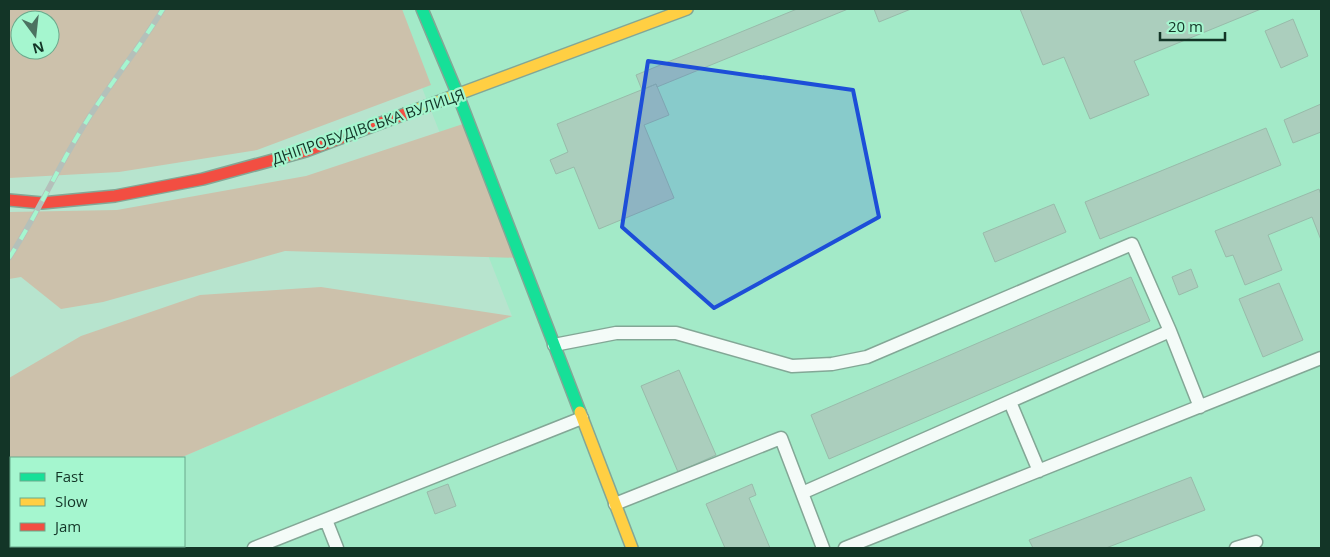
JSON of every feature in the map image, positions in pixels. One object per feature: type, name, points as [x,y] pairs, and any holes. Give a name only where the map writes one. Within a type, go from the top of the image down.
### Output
[{"type":"street","points":[[422,9],[458,95],[632,548]]},
{"type":"street","name":"ДНІПРОБУДІВСЬКА ВУЛИЦЯ","points":[[9,200],[42,203],[115,196],[203,179],[306,151],[687,9]]},
{"type":"lane","points":[[554,345],[616,333],[676,333],[792,366],[832,364],[867,357],[1132,244],[1200,407]]},
{"type":"lane","points":[[802,493],[1170,332]]},
{"type":"lane","points":[[845,548],[1321,358]]},
{"type":"lane","points":[[1010,402],[1039,471]]},
{"type":"lane","points":[[254,548],[582,418]]},
{"type":"lane","points":[[615,504],[781,438],[823,548]]},
{"type":"lane","points":[[326,520],[337,548]]},
{"type":"lane","points":[[1236,548],[1256,542]]},
{"type":"highlighted area","points":[[648,61],[853,90],[879,217],[714,308],[622,227]]},
{"type":"shaded area","points":[[9,9],[402,9],[431,85],[257,150],[119,172],[9,178]]},
{"type":"shaded area","points":[[391,9],[1321,9],[1321,548],[9,548],[10,530],[10,547],[185,547],[185,457],[182,457],[512,316]]},
{"type":"shaded area","points":[[469,122],[521,258],[285,251],[103,302],[61,309],[21,277],[9,279],[9,212],[117,210],[306,176]]},
{"type":"shaded area","points":[[321,287],[512,316],[182,457],[10,457],[9,531],[9,378],[81,336],[200,295]]},
{"type":"building","points":[[797,9],[848,9],[657,87],[656,84],[642,90],[636,75]]},
{"type":"building","points":[[874,9],[911,9],[879,22]]},
{"type":"building","points":[[1020,9],[1261,9],[1134,61],[1149,95],[1090,119],[1064,57],[1043,65]]},
{"type":"building","points":[[1293,19],[1308,56],[1281,68],[1265,31]]},
{"type":"building","points":[[656,84],[669,115],[644,125],[674,198],[599,229],[574,167],[556,174],[550,160],[568,152],[557,124]]},
{"type":"building","points":[[1321,104],[1321,132],[1293,143],[1284,120]]},
{"type":"building","points":[[1266,128],[1281,165],[1100,239],[1085,202]]},
{"type":"building","points":[[1319,189],[1321,195],[1321,240],[1312,217],[1268,235],[1282,270],[1245,285],[1233,255],[1226,257],[1215,231]]},
{"type":"building","points":[[1054,204],[1066,232],[995,262],[983,233]]},
{"type":"building","points":[[1191,269],[1198,287],[1179,295],[1172,277]]},
{"type":"building","points":[[1131,277],[1150,321],[829,459],[811,415]]},
{"type":"building","points":[[1279,283],[1303,340],[1263,357],[1239,299]]},
{"type":"building","points":[[679,370],[716,455],[678,472],[641,386]]},
{"type":"building","points":[[1191,477],[1205,510],[1106,548],[1033,548],[1029,540]]},
{"type":"building","points":[[448,484],[456,506],[435,514],[427,492]]},
{"type":"building","points":[[752,484],[756,495],[749,498],[770,548],[725,548],[706,504]]},
{"type":"railway","points":[[9,258],[88,119],[163,9]]},
{"type":"traffic: fast","points":[[422,9],[458,95],[580,412]]},
{"type":"traffic: slow","points":[[405,114],[687,9]]},
{"type":"traffic: slow","points":[[580,412],[632,548]]},
{"type":"traffic: jam","points":[[9,200],[42,203],[115,196],[203,179],[306,151],[405,114]]}]
